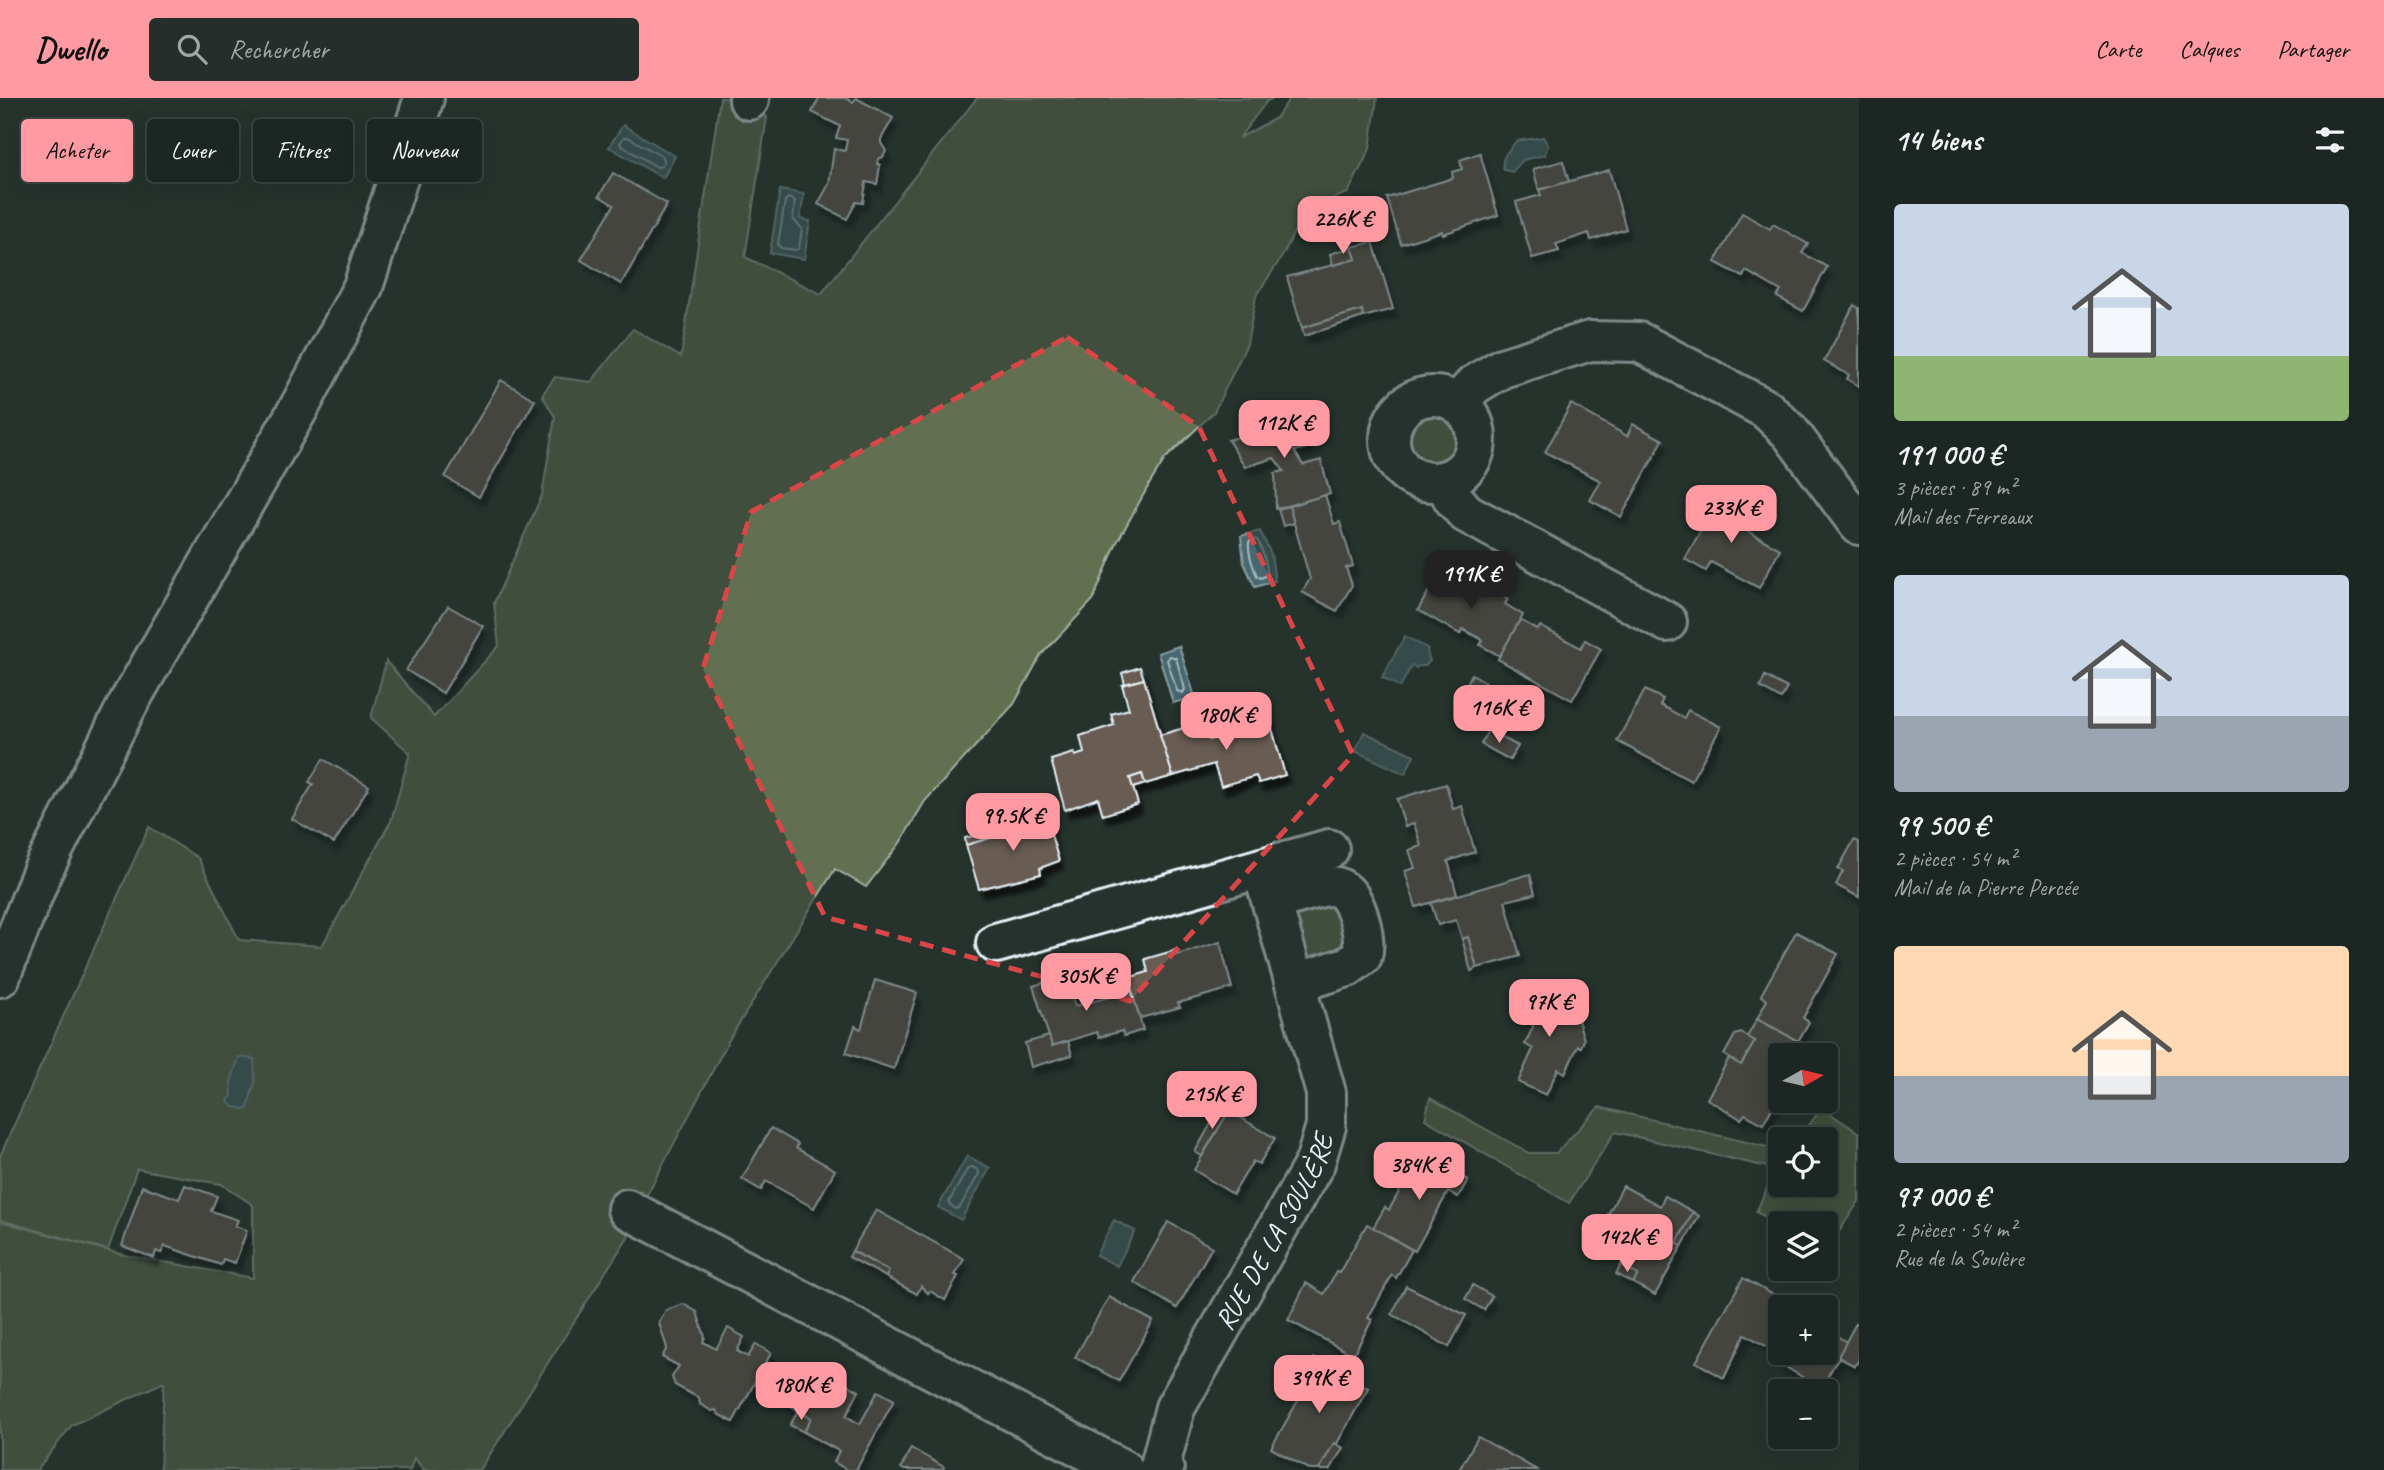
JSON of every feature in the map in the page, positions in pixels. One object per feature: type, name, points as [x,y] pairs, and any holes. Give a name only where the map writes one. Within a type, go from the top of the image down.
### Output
[{"type":"street","points":[[0,976],[42,872],[128,702],[300,406],[363,287],[424,98]]},
{"type":"street","points":[[1458,403],[1474,385],[1502,368],[1590,341],[1639,342],[1766,409],[1790,432],[1859,525]]},
{"type":"street","points":[[1432,395],[1450,398],[1458,403],[1471,416],[1477,433],[1472,460],[1460,473],[1435,483],[1417,479],[1402,469],[1396,462],[1390,445],[1391,427],[1400,411],[1414,400],[1432,395]]},
{"type":"street","points":[[1444,481],[1453,498],[1466,513],[1667,622]]},
{"type":"street","points":[[1267,885],[1329,849]]},
{"type":"street","points":[[996,943],[1267,885],[1334,886],[1342,889],[1353,902],[1364,940],[1362,956],[1347,967],[1296,983]]},
{"type":"street","name":"RUE DE LA SOULÈRE","points":[[1149,1469],[1175,1408],[1315,1164],[1326,1126],[1326,1093],[1267,885]]},
{"type":"street","points":[[627,1209],[1149,1469]]},
{"type":"highlighted area","points":[[1067,337],[1199,427],[1353,755],[1130,1001],[825,917],[703,669],[751,512]]},
{"type":"green space","points":[[720,98],[741,98],[740,108],[767,117],[745,257],[821,294],[977,98],[1273,98],[1267,101],[1239,138],[1276,118],[1290,98],[1377,98],[1370,149],[1348,193],[1305,209],[1283,255],[1256,296],[1247,344],[1214,412],[1165,459],[1116,544],[1093,600],[1041,655],[1014,704],[925,801],[900,843],[866,887],[835,869],[730,1038],[642,1204],[631,1232],[480,1470],[424,1470],[414,1458],[410,1470],[160,1470],[164,1382],[72,1425],[37,1470],[0,1470],[0,1221],[120,1254],[253,1278],[253,1205],[221,1184],[137,1169],[108,1250],[0,1220],[0,1156],[149,827],[198,858],[239,940],[322,946],[391,821],[410,753],[371,718],[386,661],[434,717],[499,646],[494,603],[542,495],[555,417],[542,395],[555,377],[591,382],[633,329],[681,357]]},
{"type":"green space","points":[[1433,409],[1445,411],[1458,422],[1463,439],[1461,451],[1450,464],[1433,469],[1421,467],[1408,456],[1403,439],[1405,427],[1416,414]]},
{"type":"green space","points":[[1335,902],[1351,945],[1312,960],[1305,957],[1295,916],[1299,910]]},
{"type":"green space","points":[[1430,1098],[1529,1153],[1556,1153],[1599,1107],[1768,1147],[1768,1167],[1615,1132],[1569,1203],[1425,1119]]},
{"type":"green space","points":[[1818,1113],[1829,1113],[1859,1133],[1859,1201],[1838,1233],[1838,1211],[1768,1211],[1768,1218],[1756,1212],[1768,1186],[1768,1197],[1838,1197],[1838,1127],[1807,1127]]},
{"type":"water","points":[[623,125],[675,156],[663,178],[609,147]]},
{"type":"water","points":[[1543,137],[1548,145],[1545,155],[1523,160],[1512,172],[1504,170],[1504,158],[1516,141]]},
{"type":"water","points":[[780,190],[804,194],[800,219],[810,221],[804,259],[770,253]]},
{"type":"water","points":[[1260,531],[1271,554],[1275,581],[1255,587],[1244,563],[1241,536]]},
{"type":"water","points":[[1405,636],[1428,649],[1430,661],[1425,666],[1416,668],[1412,665],[1400,687],[1382,677]]},
{"type":"water","points":[[1179,646],[1195,697],[1173,703],[1158,653]]},
{"type":"water","points":[[1364,732],[1414,755],[1405,774],[1355,751]]},
{"type":"water","points":[[239,1057],[254,1059],[255,1082],[247,1109],[233,1106],[228,1100],[232,1096],[231,1082]]},
{"type":"water","points":[[967,1156],[990,1168],[961,1220],[938,1207]]},
{"type":"water","points":[[1114,1220],[1135,1231],[1117,1266],[1096,1255]]},
{"type":"building","points":[[819,98],[845,98],[853,102],[856,98],[893,118],[881,139],[886,151],[883,157],[878,159],[877,164],[880,165],[877,184],[866,182],[863,203],[856,202],[847,219],[818,204],[829,184],[834,149],[845,151],[847,140],[836,138],[840,126],[812,112]]},
{"type":"building","points":[[1480,153],[1498,215],[1443,234],[1442,231],[1401,244],[1387,198],[1453,178],[1452,172],[1462,169],[1460,160]]},
{"type":"building","points":[[1563,161],[1569,182],[1539,190],[1533,169]]},
{"type":"building","points":[[1609,170],[1626,229],[1591,240],[1589,233],[1556,244],[1559,251],[1532,258],[1516,202],[1541,195],[1539,190]]},
{"type":"building","points":[[613,173],[667,204],[621,284],[581,260],[614,205],[599,196]]},
{"type":"building","points":[[1742,213],[1770,229],[1773,224],[1808,244],[1802,253],[1827,267],[1803,311],[1777,297],[1781,291],[1746,271],[1743,277],[1715,262]]},
{"type":"building","points":[[1373,242],[1393,309],[1363,317],[1362,310],[1302,328],[1287,277],[1356,259],[1352,247]]},
{"type":"building","points":[[1352,247],[1356,259],[1333,265],[1330,254]]},
{"type":"building","points":[[1854,305],[1859,308],[1859,386],[1847,379],[1849,375],[1824,361]]},
{"type":"building","points":[[1362,310],[1363,317],[1304,336],[1302,328]]},
{"type":"building","points":[[501,380],[535,400],[479,497],[445,477]]},
{"type":"building","points":[[1571,404],[1627,436],[1633,424],[1663,440],[1621,517],[1590,500],[1601,481],[1545,452]]},
{"type":"building","points":[[1289,412],[1309,447],[1294,451],[1303,465],[1321,460],[1330,494],[1276,509],[1275,473],[1284,471],[1274,458],[1245,467],[1228,440],[1266,429],[1264,425],[1267,419]]},
{"type":"building","points":[[1325,495],[1334,524],[1340,522],[1353,566],[1346,568],[1352,585],[1337,611],[1302,592],[1310,579],[1289,506]]},
{"type":"building","points":[[1713,497],[1739,510],[1745,530],[1780,549],[1759,588],[1711,562],[1706,571],[1685,559],[1707,519],[1702,516]]},
{"type":"building","points":[[1289,506],[1294,523],[1283,526],[1278,509]]},
{"type":"building","points":[[1442,568],[1481,591],[1484,586],[1508,599],[1505,604],[1523,615],[1500,656],[1480,645],[1483,640],[1462,629],[1460,634],[1418,610]]},
{"type":"building","points":[[448,606],[483,626],[443,693],[406,670]]},
{"type":"building","points":[[1520,620],[1538,630],[1540,626],[1581,648],[1585,640],[1601,649],[1572,700],[1498,659]]},
{"type":"building","points":[[1140,667],[1144,679],[1125,684],[1122,673]]},
{"type":"building","points":[[1472,674],[1486,682],[1475,700],[1462,693]]},
{"type":"building","points":[[1765,676],[1787,688],[1781,699],[1760,687]]},
{"type":"building","points":[[1144,679],[1173,776],[1145,784],[1142,774],[1130,778],[1138,804],[1103,815],[1098,798],[1065,810],[1051,760],[1084,753],[1080,736],[1114,725],[1111,714],[1129,709],[1122,685]]},
{"type":"building","points":[[1645,690],[1663,699],[1660,705],[1684,718],[1688,710],[1721,727],[1691,781],[1617,741]]},
{"type":"building","points":[[1263,714],[1269,718],[1285,775],[1259,783],[1256,776],[1221,786],[1214,764],[1173,776],[1160,735],[1204,722],[1209,740],[1249,729],[1247,724],[1251,717]]},
{"type":"building","points":[[1488,730],[1518,746],[1510,760],[1481,744]]},
{"type":"building","points":[[323,759],[369,786],[334,843],[292,819],[313,784],[309,782]]},
{"type":"building","points":[[1142,774],[1145,784],[1133,788],[1130,778]]},
{"type":"building","points":[[1446,784],[1453,809],[1462,806],[1475,852],[1448,861],[1457,895],[1416,907],[1405,871],[1415,868],[1409,850],[1421,846],[1414,823],[1405,827],[1397,799]]},
{"type":"building","points":[[1045,815],[1059,861],[1040,868],[1041,874],[979,889],[966,845],[993,837],[991,831]]},
{"type":"building","points":[[991,831],[993,837],[966,845],[965,838]]},
{"type":"building","points":[[1854,840],[1859,842],[1859,897],[1836,885],[1843,871],[1838,869]]},
{"type":"building","points":[[1530,874],[1535,894],[1505,901],[1520,956],[1477,968],[1468,937],[1462,939],[1456,920],[1438,925],[1431,903]]},
{"type":"building","points":[[1796,932],[1838,954],[1803,1018],[1809,1022],[1798,1041],[1757,1019],[1767,1000],[1761,995]]},
{"type":"building","points":[[1468,937],[1477,968],[1471,971],[1462,939]]},
{"type":"building","points":[[1220,942],[1232,988],[1178,1003],[1180,1007],[1140,1018],[1128,978],[1148,972],[1145,959],[1176,950],[1177,955]]},
{"type":"building","points":[[1066,976],[1075,1006],[1110,997],[1109,991],[1130,985],[1143,1030],[1124,1036],[1122,1031],[1099,1037],[1097,1032],[1052,1046],[1033,986]]},
{"type":"building","points":[[875,980],[917,993],[894,1069],[846,1053],[855,1026],[861,1029]]},
{"type":"building","points":[[1545,985],[1549,997],[1574,1007],[1584,1040],[1581,1047],[1578,1046],[1565,1073],[1558,1069],[1546,1095],[1518,1082],[1533,1049],[1525,1044],[1533,1027],[1524,991]]},
{"type":"building","points":[[1757,1019],[1798,1041],[1768,1043],[1769,1113],[1763,1124],[1745,1114],[1741,1119],[1707,1099],[1729,1058],[1741,1065],[1755,1041],[1747,1037]]},
{"type":"building","points":[[1741,1033],[1755,1041],[1741,1065],[1724,1055],[1735,1035]]},
{"type":"building","points":[[1049,1036],[1052,1046],[1068,1041],[1072,1055],[1031,1067],[1025,1043]]},
{"type":"building","points":[[1221,1106],[1229,1111],[1202,1156],[1195,1152]]},
{"type":"building","points":[[1229,1111],[1275,1138],[1259,1164],[1253,1161],[1233,1194],[1194,1170]]},
{"type":"building","points":[[771,1128],[798,1144],[796,1148],[835,1170],[814,1208],[766,1181],[761,1190],[742,1179]]},
{"type":"building","points":[[1420,1154],[1468,1180],[1458,1197],[1448,1192],[1415,1251],[1373,1228],[1385,1207],[1389,1210]]},
{"type":"building","points":[[185,1185],[217,1196],[211,1211],[238,1220],[235,1226],[247,1230],[235,1263],[223,1259],[221,1265],[165,1246],[161,1253],[156,1251],[154,1258],[122,1246],[142,1186],[179,1199]]},
{"type":"building","points":[[1623,1186],[1660,1206],[1665,1196],[1693,1212],[1677,1243],[1682,1246],[1655,1295],[1633,1283],[1638,1275],[1621,1265],[1634,1242],[1619,1234],[1622,1229],[1605,1220]]},
{"type":"building","points":[[876,1210],[964,1259],[945,1300],[930,1291],[928,1293],[921,1286],[917,1294],[886,1277],[889,1271],[852,1251]]},
{"type":"building","points":[[1693,1212],[1699,1216],[1682,1246],[1677,1243]]},
{"type":"building","points":[[1168,1222],[1212,1247],[1177,1308],[1134,1282]]},
{"type":"building","points":[[1367,1224],[1412,1250],[1396,1278],[1392,1275],[1368,1318],[1372,1320],[1353,1355],[1288,1320],[1306,1283],[1324,1294]]},
{"type":"building","points":[[852,1251],[889,1271],[886,1277],[849,1257]]},
{"type":"building","points":[[1621,1265],[1638,1275],[1633,1283],[1616,1274]]},
{"type":"building","points":[[1743,1278],[1773,1295],[1768,1295],[1768,1347],[1745,1334],[1724,1378],[1696,1362]]},
{"type":"building","points":[[1473,1285],[1492,1296],[1484,1310],[1465,1299]]},
{"type":"building","points":[[1406,1286],[1466,1315],[1449,1347],[1392,1314]]},
{"type":"building","points":[[1109,1297],[1153,1321],[1119,1381],[1075,1357]]},
{"type":"building","points":[[683,1304],[697,1312],[705,1337],[703,1342],[716,1349],[728,1328],[744,1337],[737,1351],[748,1357],[756,1344],[771,1353],[733,1422],[718,1414],[716,1410],[712,1411],[700,1404],[699,1398],[675,1385],[672,1377],[679,1366],[662,1357],[667,1348],[659,1323],[666,1310]]},
{"type":"building","points":[[1856,1323],[1859,1325],[1859,1359],[1855,1366],[1838,1357]]},
{"type":"building","points":[[1838,1337],[1847,1342],[1838,1358]]},
{"type":"building","points":[[1314,1358],[1368,1388],[1319,1470],[1311,1470],[1271,1448],[1303,1392],[1297,1389]]},
{"type":"building","points":[[1782,1365],[1834,1365],[1826,1379],[1806,1379]]},
{"type":"building","points":[[821,1369],[859,1391],[846,1416],[860,1424],[878,1391],[894,1400],[856,1470],[847,1470],[834,1462],[839,1451],[804,1432],[811,1418],[786,1403],[784,1398],[794,1380],[799,1378],[812,1385]]},
{"type":"building","points":[[798,1411],[811,1418],[804,1432],[790,1425]]},
{"type":"building","points":[[1478,1437],[1537,1470],[1459,1470]]},
{"type":"building","points":[[1334,1443],[1343,1448],[1330,1470],[1319,1470]]},
{"type":"building","points":[[911,1448],[944,1467],[942,1470],[904,1470],[901,1468]]}]
